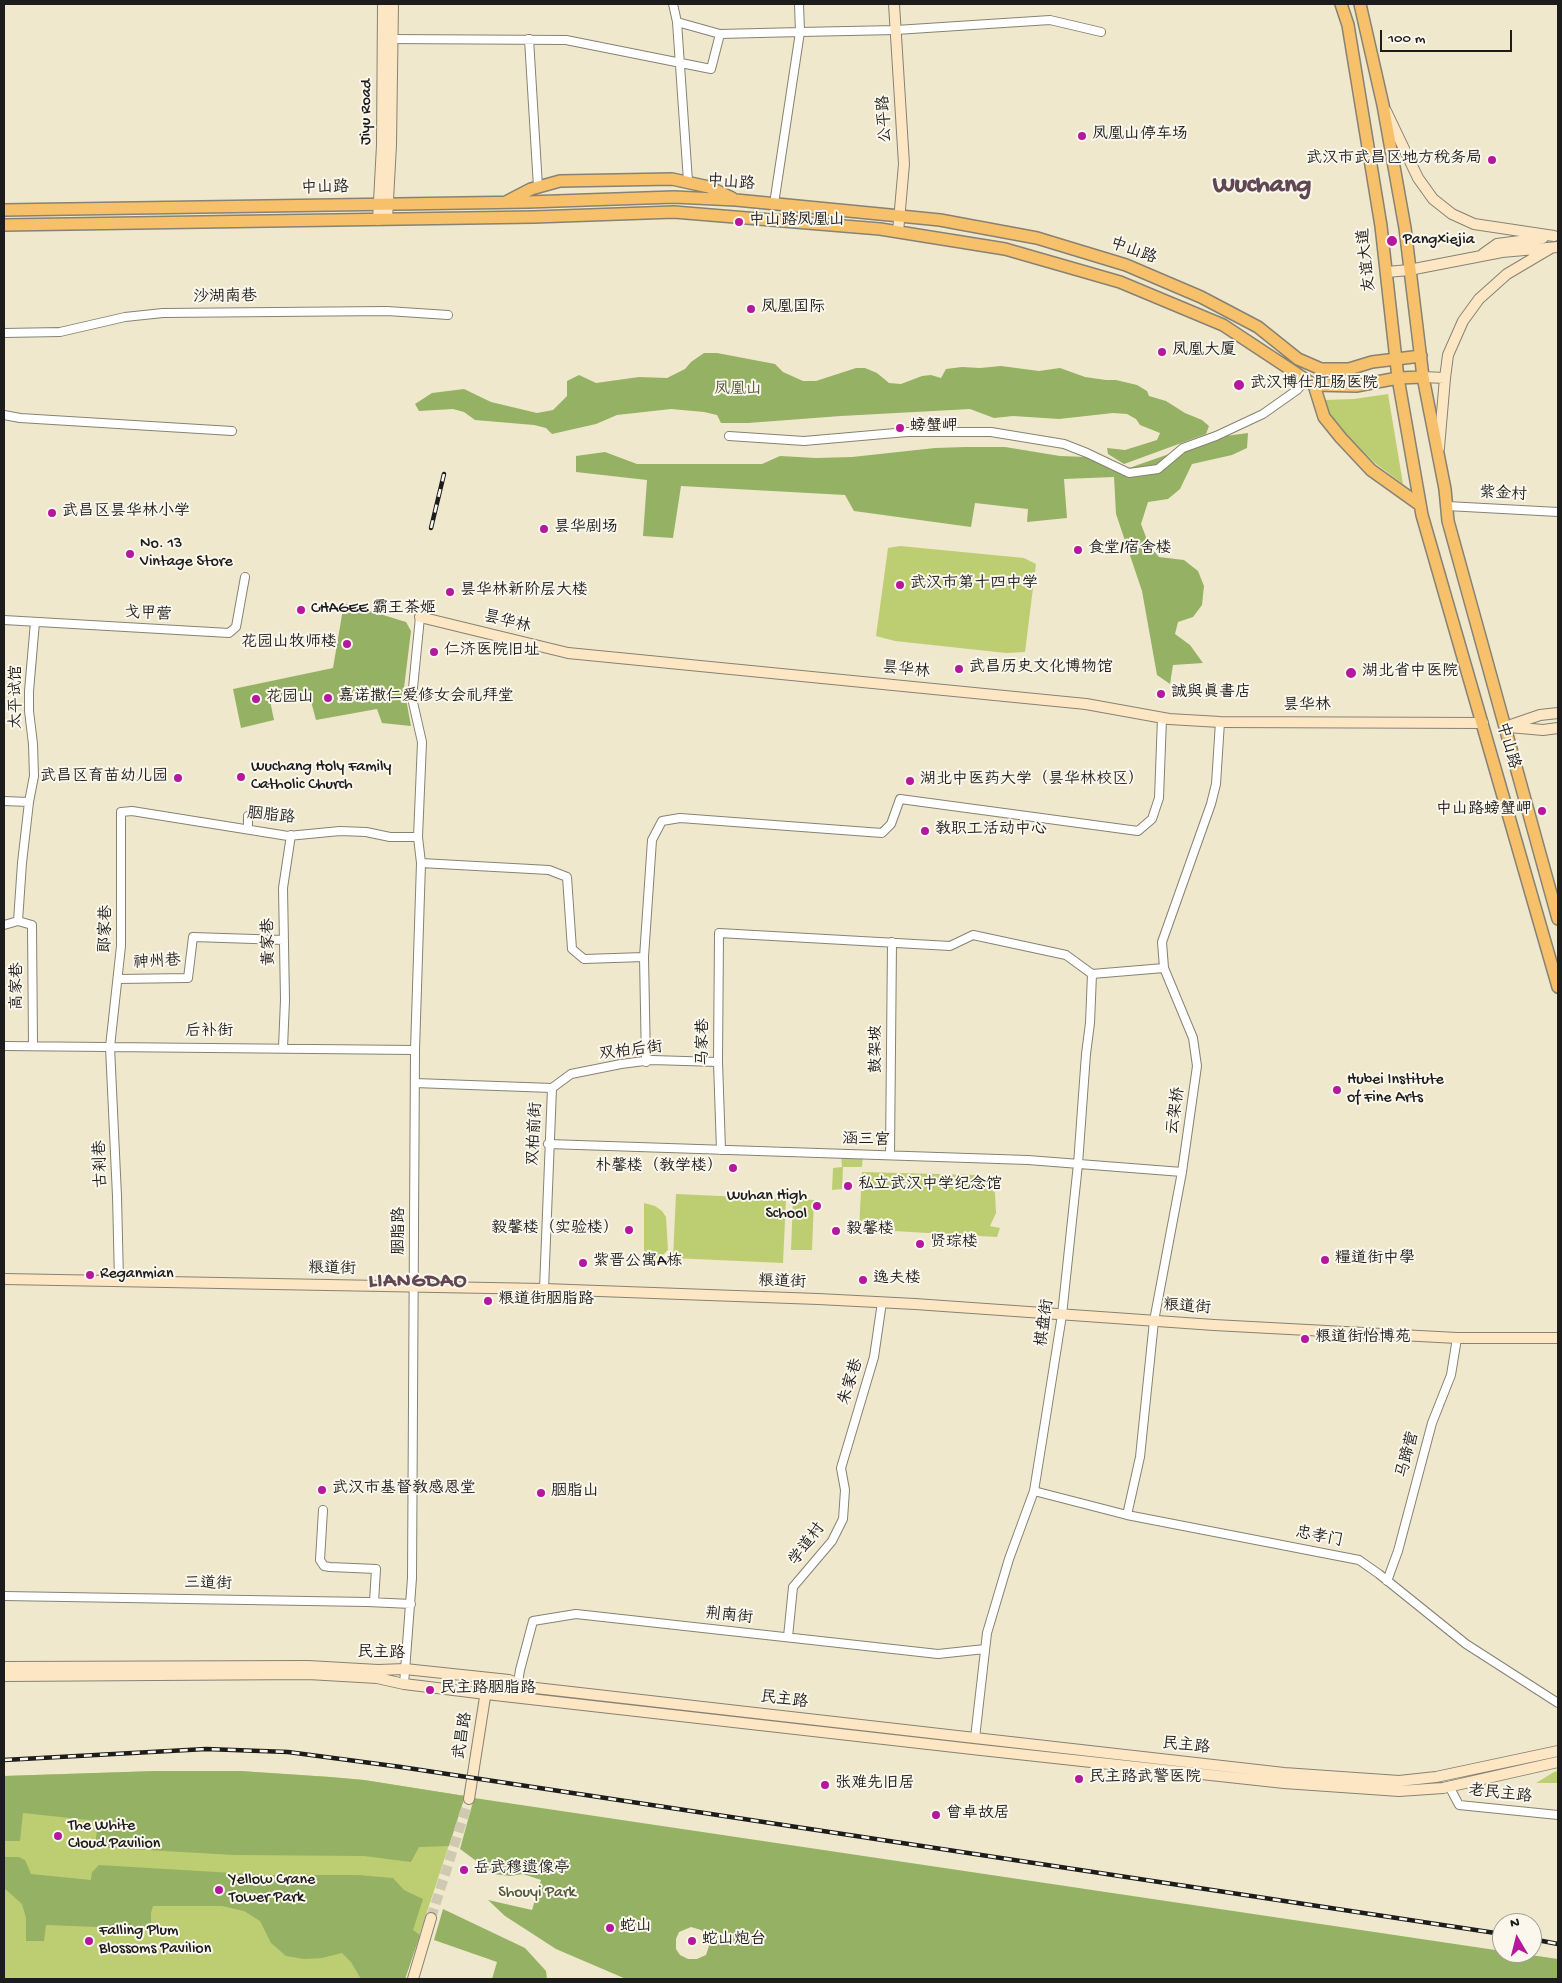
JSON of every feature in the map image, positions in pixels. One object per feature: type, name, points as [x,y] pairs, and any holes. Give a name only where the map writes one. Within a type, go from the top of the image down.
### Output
[{"type":"main road","name":"Jiyu Road","points":[[382,219],[382,204],[391,145],[387,39],[383,4]]},
{"type":"main road","name":"Jiyu Road","points":[[387,39],[393,4]]},
{"type":"main road","name":"公平路","points":[[894,4],[904,164],[898,232]]},
{"type":"main road","name":"友谊大道","points":[[1341,4],[1348,25],[1381,226],[1398,378],[1421,510]]},
{"type":"main road","points":[[1360,4],[1383,105],[1404,228],[1423,376],[1438,456]]},
{"type":"main road","points":[[1383,105],[1418,178],[1433,199],[1452,214],[1474,224],[1556,236]]},
{"type":"main road","points":[[504,202],[516,195],[560,181],[672,179],[709,187],[736,200]]},
{"type":"main road","name":"中山路","points":[[4,210],[504,202],[674,197],[736,200],[940,220],[1037,238],[1126,265],[1200,297],[1258,327],[1298,359],[1322,369],[1349,369],[1396,358],[1421,356]]},
{"type":"main road","name":"中山路","points":[[4,225],[534,217],[674,212],[898,232],[1005,249],[1120,282],[1223,325],[1310,382]]},
{"type":"main road","points":[[1481,256],[1497,244],[1556,236]]},
{"type":"main road","points":[[1387,272],[1409,270],[1502,252],[1555,247]]},
{"type":"main road","points":[[1438,456],[1448,355],[1463,321],[1479,299],[1507,274],[1555,247]]},
{"type":"main road","points":[[1421,510],[1371,470],[1341,438],[1324,417],[1310,382],[1356,386],[1398,378],[1423,376],[1445,378]]},
{"type":"main road","name":"中山路","points":[[1438,456],[1445,489],[1448,521],[1558,919]]},
{"type":"main road","name":"中山路","points":[[1421,510],[1558,987]]},
{"type":"main road","name":"昙华林","points":[[420,617],[568,653],[1086,704],[1162,718],[1220,722],[1483,723]]},
{"type":"main road","points":[[1506,727],[1540,714],[1558,712]]},
{"type":"main road","points":[[1506,727],[1543,730],[1558,728]]},
{"type":"main road","name":"粮道街","points":[[4,1279],[544,1289],[882,1302],[1154,1321],[1457,1338],[1558,1338]]},
{"type":"main road","name":"民主路","points":[[4,1667],[308,1666],[378,1670],[405,1669],[509,1680],[527,1687],[1284,1773],[1399,1781],[1436,1777],[1558,1751]]},
{"type":"main road","name":"民主路","points":[[4,1676],[308,1674],[377,1678],[404,1684],[486,1694],[1284,1783],[1399,1791],[1449,1786],[1558,1762]]},
{"type":"main road","name":"武昌路","points":[[470,1799],[488,1678]]},
{"type":"main road","points":[[413,1979],[431,1918]]},
{"type":"street","points":[[673,4],[677,22],[688,181]]},
{"type":"street","points":[[774,204],[800,32],[798,4]]},
{"type":"street","points":[[677,22],[720,34],[896,30],[1050,20],[1101,32]]},
{"type":"street","points":[[387,39],[566,40],[711,68],[720,34]]},
{"type":"street","points":[[529,40],[538,187]]},
{"type":"street","name":"沙湖南巷","points":[[4,333],[60,332],[125,317],[163,313],[387,311],[448,315]]},
{"type":"street","points":[[729,436],[804,441],[907,432],[991,432],[1064,444],[1129,473],[1158,469],[1183,448],[1216,436],[1263,414],[1310,382]]},
{"type":"street","points":[[4,415],[20,418],[232,431]]},
{"type":"street","name":"紫金村","points":[[1447,506],[1558,512]]},
{"type":"street","name":"戈甲营","points":[[4,620],[229,634],[236,627],[245,577]]},
{"type":"street","name":"胭脂路","points":[[404,1684],[411,1604],[415,1287],[415,1050],[421,864],[418,837],[422,742],[412,698],[420,617]]},
{"type":"street","name":"太平试馆","points":[[18,921],[22,863],[34,768],[29,691],[35,622]]},
{"type":"street","points":[[646,1062],[644,958],[652,840],[662,821],[680,818],[882,833],[891,824],[900,799],[1138,831],[1152,819],[1159,798],[1162,718]]},
{"type":"street","name":"云架桥","points":[[1127,1515],[1140,1456],[1154,1321],[1182,1172],[1197,1066],[1193,1038],[1164,968],[1162,942],[1206,820],[1216,784],[1220,722]]},
{"type":"street","points":[[4,801],[29,802]]},
{"type":"street","name":"胭脂路","points":[[122,812],[132,811],[291,835],[340,831],[366,832],[390,837],[418,837]]},
{"type":"street","name":"郎家巷","points":[[110,1047],[121,946],[122,812]]},
{"type":"street","points":[[248,816],[248,825]]},
{"type":"street","name":"黄家巷","points":[[283,1048],[285,1000],[283,888],[291,835]]},
{"type":"street","points":[[421,864],[549,870],[567,877],[572,950],[584,959],[644,958]]},
{"type":"street","points":[[4,925],[18,921]]},
{"type":"street","name":"高家巷","points":[[18,921],[32,925],[33,1046]]},
{"type":"street","name":"马家巷","points":[[721,1150],[718,1062],[719,933],[892,942]]},
{"type":"street","points":[[892,942],[950,946],[973,935],[1066,955],[1092,974],[1164,968]]},
{"type":"street","name":"神州巷","points":[[118,978],[188,978],[194,937],[284,940]]},
{"type":"street","name":"鼓架坡","points":[[890,1155],[892,942]]},
{"type":"street","name":"棋盘街","points":[[976,1738],[987,1633],[1009,1560],[1034,1491],[1062,1315],[1078,1164],[1090,1023],[1092,974]]},
{"type":"street","name":"后补街","points":[[4,1046],[415,1050]]},
{"type":"street","name":"古刹巷","points":[[110,1047],[117,1176],[119,1281]]},
{"type":"street","name":"双柏后街","points":[[552,1088],[571,1074],[652,1060],[718,1062]]},
{"type":"street","name":"双柏前街","points":[[415,1083],[552,1088],[548,1144],[544,1289]]},
{"type":"street","name":"涵三宫","points":[[548,1144],[1028,1160],[1182,1172]]},
{"type":"street","name":"朱家巷","points":[[841,1468],[874,1357],[882,1302]]},
{"type":"street","name":"马蹄营","points":[[1387,1581],[1398,1551],[1432,1423],[1451,1374],[1457,1338]]},
{"type":"street","name":"学道村","points":[[788,1637],[793,1587],[832,1541],[843,1518],[845,1490],[841,1468]]},
{"type":"street","name":"忠孝门","points":[[1034,1491],[1127,1515],[1359,1560],[1466,1644],[1558,1702]]},
{"type":"street","points":[[323,1510],[320,1560],[324,1566],[330,1568],[376,1569],[374,1602]]},
{"type":"street","name":"三道街","points":[[4,1596],[411,1604]]},
{"type":"street","name":"荆南街","points":[[518,1683],[533,1621],[576,1614],[938,1654],[985,1649]]},
{"type":"street","name":"老民主路","points":[[1449,1786],[1459,1805],[1558,1815]]},
{"type":"green space","name":"凤凰山","points":[[704,353],[717,353],[775,364],[783,372],[803,381],[816,381],[856,368],[865,368],[877,373],[889,383],[901,384],[922,376],[931,375],[941,378],[946,369],[962,367],[1001,366],[1039,371],[1060,368],[1085,377],[1116,380],[1137,385],[1147,391],[1149,396],[1166,401],[1185,413],[1202,420],[1209,426],[1206,434],[1124,464],[1108,454],[1107,448],[1125,450],[1157,440],[1160,433],[1140,425],[1136,419],[1127,414],[1113,413],[1059,419],[1013,416],[994,418],[970,409],[748,423],[721,423],[717,415],[671,409],[617,415],[596,424],[552,434],[546,428],[534,425],[475,420],[464,412],[453,409],[419,411],[415,404],[432,393],[464,389],[491,402],[537,413],[553,410],[567,396],[567,381],[579,375],[596,383],[639,377],[667,378],[685,369]]},
{"type":"green space","points":[[1388,394],[1403,484],[1375,463],[1353,442],[1323,408],[1324,400],[1354,399]]},
{"type":"green space","points":[[1248,433],[1247,448],[1232,455],[1192,464],[1180,489],[1168,499],[1148,502],[1141,524],[1149,545],[1159,557],[1184,560],[1198,571],[1204,586],[1202,605],[1193,617],[1178,622],[1175,634],[1190,645],[1203,663],[1173,665],[1170,684],[1157,675],[1142,591],[1116,514],[1114,477],[1064,479],[1067,518],[1027,522],[1028,509],[975,503],[971,527],[854,511],[845,495],[681,486],[673,538],[643,536],[647,480],[576,472],[576,456],[605,452],[637,464],[762,464],[780,456],[852,457],[935,448],[965,447],[1005,447],[1060,456],[1087,457],[1112,468],[1129,468],[1218,437]]},
{"type":"green space","points":[[900,546],[1024,558],[1036,564],[1025,652],[1006,653],[895,641],[876,636],[888,548]]},
{"type":"green space","points":[[344,603],[406,622],[411,631],[404,688],[411,726],[382,723],[377,709],[316,720],[309,694],[270,701],[274,720],[241,728],[233,689],[333,668]]},
{"type":"green space","points":[[841,1154],[863,1155],[862,1167],[843,1167],[842,1189],[832,1190],[833,1168],[842,1167]]},
{"type":"green space","points":[[862,1172],[977,1175],[995,1193],[996,1213],[990,1226],[1000,1228],[997,1237],[859,1229]]},
{"type":"green space","points":[[676,1194],[786,1199],[783,1263],[673,1258]]},
{"type":"green space","points":[[793,1199],[814,1200],[812,1250],[791,1250]]},
{"type":"green space","points":[[644,1203],[655,1206],[666,1217],[668,1250],[660,1258],[644,1258]]},
{"type":"green space","name":"Yellow Crane Tower Park","points":[[156,1771],[240,1771],[330,1777],[364,1780],[465,1796],[405,1979],[4,1979],[4,1776]]},
{"type":"green space","points":[[156,1771],[240,1771],[330,1777],[364,1780],[465,1796],[449,1846],[419,1847],[411,1862],[364,1856],[234,1855],[95,1847],[98,1821],[23,1813],[20,1841],[4,1841],[4,1776]]},
{"type":"green space","points":[[1558,1771],[1558,1783],[1536,1783],[1554,1772]]},
{"type":"green space","name":"Shouyi Park","points":[[474,1798],[1492,1950],[1492,1963],[1542,1963],[1542,1957],[1558,1959],[1558,1979],[626,1979],[556,1949],[505,1916],[488,1900],[532,1910],[541,1880],[523,1874],[510,1876],[494,1874],[460,1849]],"holes":[[[691,1927],[701,1930],[708,1935],[710,1943],[706,1955],[697,1959],[688,1959],[680,1955],[676,1949],[676,1939],[679,1932]]]},
{"type":"green space","points":[[4,1857],[19,1857],[25,1860],[31,1874],[91,1880],[92,1872],[99,1865],[266,1875],[358,1875],[393,1878],[404,1890],[423,1899],[413,1930],[420,1935],[405,1979],[361,1979],[351,1962],[342,1953],[322,1958],[304,1959],[286,1956],[271,1943],[260,1921],[244,1911],[222,1906],[153,1906],[151,1922],[147,1926],[123,1928],[46,1925],[44,1941],[26,1941],[26,1918],[22,1904],[4,1888]]},
{"type":"green space","points":[[443,1909],[525,1948],[546,1971],[547,1979],[492,1979],[497,1962],[434,1940]]},
{"type":"tunnel","points":[[431,1918],[469,1799]]},
{"type":"railway","points":[[431,528],[444,474]]},
{"type":"railway","points":[[4,1760],[206,1749],[288,1752],[401,1767],[1492,1932]]},
{"type":"railway","points":[[1542,1941],[1558,1944]]},
{"type":"place","name":"凤凰山停车场","points":[[1082,136]]},
{"type":"place","name":"武汉市武昌区地方税务局","points":[[1492,160]]},
{"type":"place","name":"中山路凤凰山","points":[[739,222]]},
{"type":"place","name":"Pangxiejia","points":[[1392,241]]},
{"type":"place","name":"凤凰国际","points":[[751,309]]},
{"type":"place","name":"凤凰大厦","points":[[1162,352]]},
{"type":"place","name":"武汉博仕肛肠医院","points":[[1239,385]]},
{"type":"place","name":"螃蟹岬","points":[[900,428]]},
{"type":"place","name":"武昌区昙华林小学","points":[[52,513]]},
{"type":"place","name":"昙华剧场","points":[[544,529]]},
{"type":"place","name":"食堂/宿舍楼","points":[[1078,550]]},
{"type":"place","name":"No. 13 Vintage Store","points":[[130,554]]},
{"type":"place","name":"武汉市第十四中学","points":[[900,585]]},
{"type":"place","name":"昙华林新阶层大楼","points":[[450,592]]},
{"type":"place","name":"CHAGEE 霸王茶姬","points":[[301,610]]},
{"type":"place","name":"花园山牧师楼","points":[[347,644]]},
{"type":"place","name":"仁济医院旧址","points":[[434,652]]},
{"type":"place","name":"武昌历史文化博物馆","points":[[959,669]]},
{"type":"place","name":"湖北省中医院","points":[[1351,673]]},
{"type":"place","name":"誠與真書店","points":[[1161,694]]},
{"type":"place","name":"嘉诺撒仁爱修女会礼拜堂","points":[[328,698]]},
{"type":"place","name":"花园山","points":[[256,699]]},
{"type":"place","name":"Wuchang Holy Family Catholic Church","points":[[241,777]]},
{"type":"place","name":"武昌区育苗幼儿园","points":[[178,778]]},
{"type":"place","name":"湖北中医药大学（昙华林校区）","points":[[910,781]]},
{"type":"place","name":"中山路螃蟹岬","points":[[1542,811]]},
{"type":"place","name":"教职工活动中心","points":[[925,831]]},
{"type":"place","name":"Hubei Institute of Fine Arts","points":[[1337,1090]]},
{"type":"place","name":"朴馨楼（教学楼）","points":[[733,1168]]},
{"type":"place","name":"私立武汉中学纪念馆","points":[[848,1186]]},
{"type":"place","name":"Wuhan High School","points":[[817,1206]]},
{"type":"place","name":"毅馨楼（实验楼）","points":[[629,1230]]},
{"type":"place","name":"毅馨楼","points":[[836,1231]]},
{"type":"place","name":"贤琮楼","points":[[920,1244]]},
{"type":"place","name":"糧道街中學","points":[[1325,1260]]},
{"type":"place","name":"紫晋公寓A栋","points":[[583,1263]]},
{"type":"place","name":"Reganmian","points":[[90,1275]]},
{"type":"place","name":"逸夫楼","points":[[863,1280]]},
{"type":"place","name":"粮道街胭脂路","points":[[488,1301]]},
{"type":"place","name":"粮道街怡博苑","points":[[1305,1339]]},
{"type":"place","name":"武汉市基督教感恩堂","points":[[322,1490]]},
{"type":"place","name":"胭脂山","points":[[541,1493]]},
{"type":"place","name":"民主路胭脂路","points":[[430,1690]]},
{"type":"place","name":"民主路武警医院","points":[[1079,1779]]},
{"type":"place","name":"张难先旧居","points":[[825,1785]]},
{"type":"place","name":"曾卓故居","points":[[936,1815]]},
{"type":"place","name":"The White Cloud Pavilion","points":[[58,1836]]},
{"type":"place","name":"岳武穆遗像亭","points":[[464,1870]]},
{"type":"place","name":"Yellow Crane Tower Park","points":[[219,1890]]},
{"type":"place","name":"蛇山","points":[[610,1928]]},
{"type":"place","name":"Falling Plum Blossoms Pavilion","points":[[89,1941]]},
{"type":"place","name":"蛇山炮台","points":[[692,1941]]},
{"type":"district","name":"Wuchang","points":[[1262,187]]},
{"type":"district","name":"LIANGDAO","points":[[418,1283]]}]
